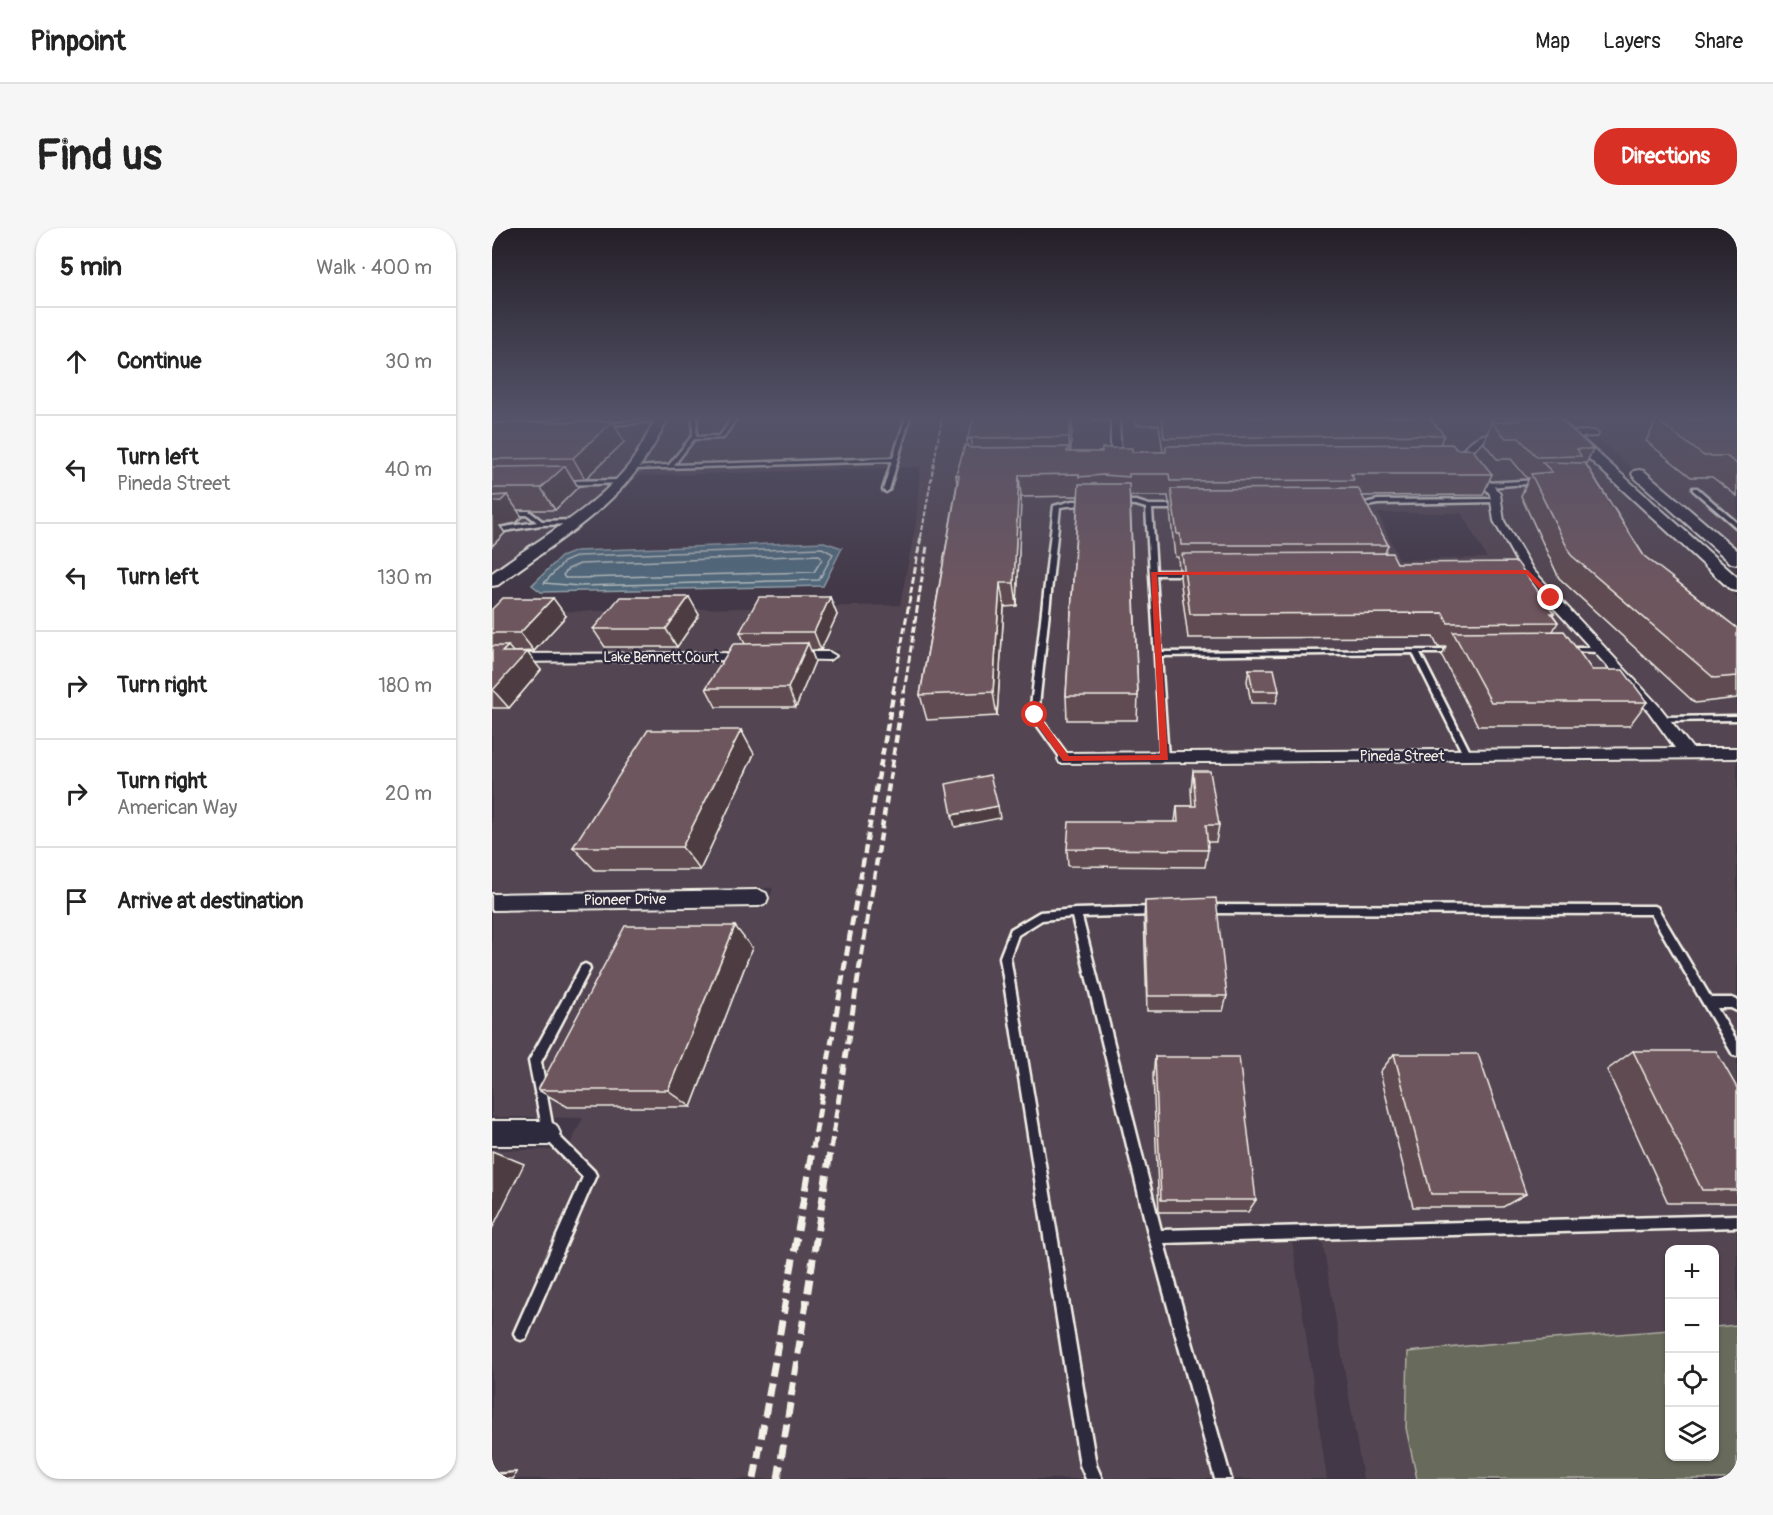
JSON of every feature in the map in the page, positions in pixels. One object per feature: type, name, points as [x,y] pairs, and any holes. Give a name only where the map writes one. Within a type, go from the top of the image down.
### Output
[{"type":"main road","points":[[496,575],[573,522],[627,475]]},
{"type":"main road","points":[[1623,475],[1737,586]]},
{"type":"main road","points":[[1640,475],[1737,559]]},
{"type":"street","points":[[1478,475],[1495,494],[1499,522],[1522,572],[1600,650],[1661,719],[1688,754]]},
{"type":"street","name":"Lake Bennett Court","points":[[492,658],[829,656]]},
{"type":"street","name":"Pineda Street","points":[[1066,759],[1737,753]]},
{"type":"street","name":"Pioneer Drive","points":[[492,902],[759,898]]},
{"type":"street","points":[[492,1134],[548,1134]]},
{"type":"lane","points":[[886,490],[890,475]]},
{"type":"lane","points":[[1488,485],[1549,481]]},
{"type":"lane","points":[[551,483],[621,482]]},
{"type":"lane","points":[[1695,489],[1737,526]]},
{"type":"lane","points":[[1344,506],[1378,502],[1497,501]]},
{"type":"lane","points":[[1115,503],[1136,502],[1149,507],[1195,507]]},
{"type":"lane","points":[[1066,759],[1035,715],[1039,668],[1057,506],[1093,503]]},
{"type":"lane","points":[[1149,507],[1164,758]]},
{"type":"lane","points":[[492,514],[529,513],[541,523]]},
{"type":"lane","points":[[492,531],[541,523],[573,522]]},
{"type":"lane","points":[[1154,573],[1200,573]]},
{"type":"lane","points":[[1554,650],[1600,650]]},
{"type":"lane","points":[[1159,654],[1462,651]]},
{"type":"lane","points":[[1416,652],[1468,756]]},
{"type":"lane","points":[[1661,719],[1737,718]]},
{"type":"lane","points":[[1094,1479],[1088,1465],[1005,957],[1014,932],[1040,916],[1168,910]]},
{"type":"lane","points":[[1191,910],[1654,910],[1737,1051]]},
{"type":"lane","points":[[1076,913],[1156,1237],[1223,1479]]},
{"type":"lane","points":[[521,1333],[590,1175],[548,1134],[535,1061],[585,969]]},
{"type":"lane","points":[[1708,1003],[1735,1002]]},
{"type":"lane","points":[[1156,1237],[1737,1221]]},
{"type":"shaded area","points":[[492,475],[620,475],[608,489],[568,522],[492,575]]},
{"type":"shaded area","points":[[632,475],[658,475],[639,476],[597,512],[505,577],[492,589],[492,586],[620,490]]},
{"type":"shaded area","points":[[919,475],[1475,475],[1489,493],[1493,521],[1521,571],[1646,710],[1673,747],[1058,752],[1057,766],[1737,760],[1737,1325],[1719,1327],[1719,1245],[1665,1245],[1665,1330],[1487,1344],[1406,1428],[1417,1479],[1363,1479],[1322,1239],[1292,1239],[1327,1479],[492,1479],[492,1150],[567,1150],[583,1118],[492,1117],[492,912],[766,908],[773,888],[492,892],[492,663],[835,662],[839,651],[492,652],[492,613],[900,605],[916,522]],"holes":[[[1378,513],[1461,513],[1487,558],[1399,560]]]},
{"type":"shaded area","points":[[1486,475],[1608,475],[1737,597],[1737,746],[1691,746],[1662,709],[1535,572],[1506,522],[1501,494]]},
{"type":"shaded area","points":[[1640,475],[1737,475],[1737,559]]},
{"type":"green space","points":[[1737,1325],[1737,1479],[1417,1479],[1406,1428],[1408,1352],[1665,1330],[1665,1461],[1719,1461],[1719,1327]]},
{"type":"water","points":[[824,542],[842,548],[823,586],[541,592],[532,585],[561,557],[576,551]]},
{"type":"building","points":[[492,475],[555,475],[541,488],[492,488]]},
{"type":"building","points":[[959,475],[1019,475],[1014,583],[1000,583],[993,692],[920,695]]},
{"type":"building","points":[[1169,475],[1352,475],[1354,480],[1170,481]]},
{"type":"building","points":[[1532,475],[1593,475],[1644,556],[1737,628],[1737,676],[1714,678],[1571,555]]},
{"type":"building","points":[[1079,484],[1129,484],[1138,696],[1066,696]]},
{"type":"building","points":[[1358,488],[1388,545],[1181,545],[1180,534],[1177,534],[1171,489]]},
{"type":"building","points":[[507,495],[501,501],[492,502],[492,496]]},
{"type":"building","points":[[1392,553],[1397,563],[1517,562],[1558,622],[1448,623],[1443,613],[1190,614],[1182,554]]},
{"type":"building","points":[[620,597],[689,597],[666,629],[593,629]]},
{"type":"building","points":[[759,597],[830,597],[814,632],[740,632]]},
{"type":"building","points":[[503,598],[553,598],[520,633],[492,633],[492,609]]},
{"type":"building","points":[[1564,631],[1592,670],[1623,670],[1647,702],[1491,702],[1453,632]]},
{"type":"building","points":[[808,643],[788,688],[706,688],[733,644]]},
{"type":"building","points":[[492,646],[508,646],[502,652],[527,652],[493,690],[492,690]]},
{"type":"building","points":[[1249,669],[1274,669],[1279,691],[1253,691]]},
{"type":"building","points":[[648,730],[741,730],[682,847],[573,847]]},
{"type":"building","points":[[1193,771],[1210,771],[1219,825],[1206,825],[1208,850],[1067,849],[1069,822],[1178,822],[1177,806],[1196,806]]},
{"type":"building","points":[[990,775],[998,806],[952,815],[946,784]]},
{"type":"building","points":[[1216,898],[1227,996],[1148,996],[1145,901]]},
{"type":"building","points":[[625,926],[735,926],[668,1090],[538,1090]]},
{"type":"building","points":[[1633,1051],[1716,1051],[1737,1088],[1737,1190],[1702,1190]]},
{"type":"building","points":[[1394,1054],[1478,1054],[1526,1194],[1431,1194]]},
{"type":"building","points":[[1155,1057],[1239,1057],[1256,1200],[1161,1200]]},
{"type":"railway","points":[[921,537],[932,475]]},
{"type":"railway","points":[[893,692],[921,536]]},
{"type":"railway","points":[[904,692],[927,546]]},
{"type":"railway","points":[[858,891],[894,690]]},
{"type":"railway","points":[[872,891],[904,690]]},
{"type":"railway","points":[[813,1148],[858,889]]},
{"type":"railway","points":[[831,1148],[872,889]]},
{"type":"railway","points":[[754,1479],[813,1146]]},
{"type":"railway","points":[[778,1479],[831,1146]]},
{"type":"route","points":[[1035,715],[1066,759],[1164,758],[1154,573],[1528,572],[1551,598]]}]
